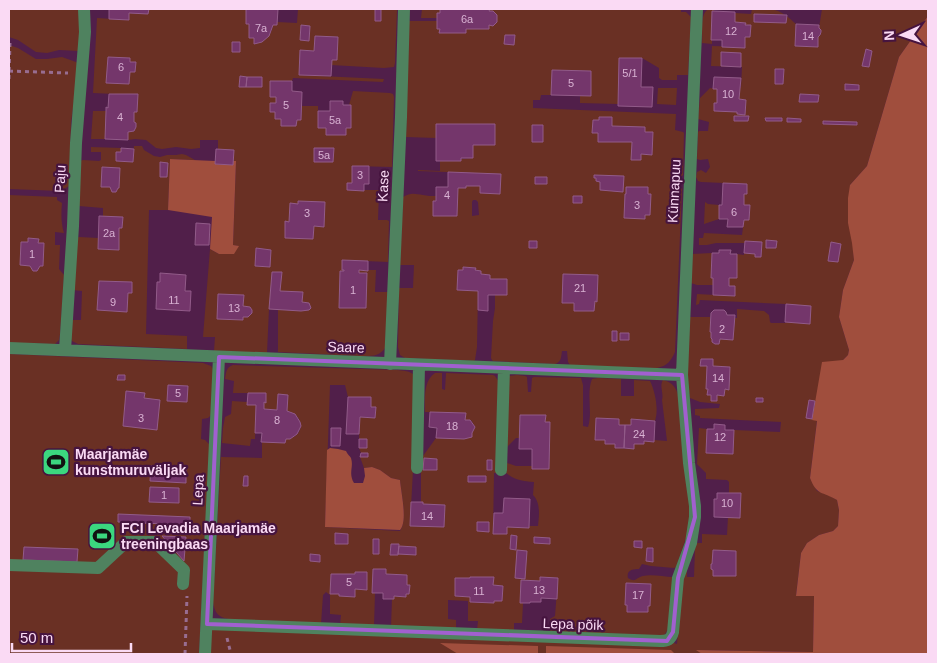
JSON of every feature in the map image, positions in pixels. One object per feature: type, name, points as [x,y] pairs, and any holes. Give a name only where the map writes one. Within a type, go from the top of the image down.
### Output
[{"type":"street","name":"Paju","points":[[65,350],[76,143],[85,32],[84,9]]},
{"type":"street","name":"Kase","points":[[390,364],[401,127],[404,9]]},
{"type":"street","name":"Künnapuu","points":[[682,374],[697,9]]},
{"type":"street","name":"Saare","points":[[9,348],[682,374]]},
{"type":"street","name":"Lepa","points":[[205,654],[219,357]]},
{"type":"street","points":[[417,468],[419,365]]},
{"type":"street","points":[[501,470],[504,368]]},
{"type":"street","name":"Lepa põik","points":[[206,624],[667,641],[670,639],[672,632],[678,578],[691,543],[696,506],[689,463],[682,374]]},
{"type":"street","points":[[9,565],[98,568],[126,542],[155,542],[184,570],[183,584]]},
{"type":"path","points":[[9,79],[10,41]]},
{"type":"path","points":[[9,72],[61,73]]},
{"type":"path","points":[[183,584],[187,590],[184,654]]},
{"type":"highlighted area","points":[[219,357],[682,375],[695,517],[678,578],[673,632],[667,641],[207,624]]},
{"type":"shaded area","points":[[9,9],[79,9],[79,51],[36,52],[18,40],[9,37]]},
{"type":"shaded area","points":[[149,9],[246,9],[246,24],[249,24],[249,38],[254,38],[254,44],[267,38],[273,25],[277,25],[277,22],[297,23],[298,9],[397,10],[394,67],[331,65],[332,60],[337,60],[338,37],[315,36],[314,51],[300,50],[299,75],[384,79],[383,82],[293,78],[292,81],[270,81],[270,96],[276,97],[276,103],[270,103],[270,111],[275,112],[281,119],[281,125],[296,126],[297,120],[301,120],[302,106],[318,106],[318,128],[326,128],[326,135],[346,135],[346,128],[351,128],[351,106],[349,105],[353,91],[393,94],[392,167],[352,166],[352,183],[347,183],[347,190],[379,190],[378,220],[389,221],[388,262],[343,260],[342,270],[344,271],[340,271],[339,307],[366,308],[367,273],[359,273],[359,270],[376,270],[375,292],[388,292],[385,348],[380,353],[361,356],[278,352],[278,310],[269,309],[267,353],[214,351],[215,337],[203,337],[210,249],[219,254],[238,246],[233,245],[236,162],[233,161],[234,150],[218,149],[218,140],[200,140],[200,148],[176,147],[162,149],[156,148],[146,140],[128,140],[128,132],[134,131],[136,127],[134,112],[137,112],[137,95],[93,93],[97,18],[128,20],[129,13],[148,14]],"holes":[[[256,248],[271,250],[269,267],[255,266]]]},
{"type":"shaded area","points":[[422,9],[440,9],[440,13],[437,13],[437,18],[421,18]]},
{"type":"shaded area","points":[[490,9],[681,9],[681,12],[686,12],[691,17],[688,75],[677,75],[677,80],[662,80],[659,78],[659,68],[642,58],[620,58],[618,104],[580,103],[580,96],[591,96],[591,71],[552,70],[551,95],[541,95],[540,100],[533,100],[533,108],[676,114],[675,130],[684,133],[683,175],[679,178],[674,178],[674,186],[682,189],[675,352],[663,366],[657,368],[570,365],[567,351],[562,351],[560,360],[555,364],[493,361],[491,358],[495,295],[506,295],[507,280],[490,279],[490,275],[481,274],[481,271],[475,270],[475,268],[463,267],[463,270],[458,270],[457,290],[478,291],[475,360],[405,358],[400,355],[398,347],[399,288],[413,288],[414,265],[400,265],[403,197],[408,194],[436,196],[433,216],[457,216],[458,188],[480,186],[480,193],[500,193],[501,174],[418,171],[440,171],[440,161],[473,158],[473,145],[495,145],[495,124],[436,124],[436,138],[406,137],[409,21],[437,21],[437,29],[440,29],[440,33],[466,33],[466,29],[489,29],[489,25],[493,25]],"holes":[[[476,200],[478,202],[479,215],[472,216],[472,202]]]},
{"type":"shaded area","points":[[708,9],[714,9],[712,12],[712,44],[702,43],[702,20]]},
{"type":"shaded area","points":[[752,9],[781,12],[785,15],[754,14],[754,22],[786,22],[786,16],[796,24],[795,46],[818,46],[822,9],[928,9],[928,16],[899,57],[867,166],[850,185],[854,260],[843,290],[839,317],[849,350],[812,420],[817,420],[810,478],[817,491],[837,500],[839,510],[838,526],[833,531],[819,535],[807,543],[801,553],[796,595],[814,596],[813,652],[698,650],[702,654],[205,654],[207,624],[667,641],[677,644],[682,580],[687,568],[687,577],[694,577],[696,543],[702,543],[702,534],[727,535],[728,517],[740,517],[741,493],[729,493],[729,482],[727,480],[706,479],[706,473],[697,464],[699,428],[707,429],[706,453],[733,454],[734,430],[780,432],[781,422],[700,418],[700,416],[695,415],[695,409],[719,408],[720,404],[700,402],[690,398],[687,381],[689,317],[710,317],[711,338],[715,344],[719,344],[720,339],[733,339],[737,309],[764,311],[769,315],[771,323],[810,324],[786,304],[700,300],[699,304],[696,305],[697,294],[734,296],[735,286],[729,286],[729,278],[737,278],[737,254],[755,254],[755,257],[761,257],[762,242],[699,245],[699,238],[703,238],[704,233],[742,235],[744,220],[749,220],[750,206],[744,205],[744,194],[747,194],[747,184],[701,182],[696,177],[697,172],[701,170],[706,173],[710,167],[708,159],[697,159],[698,132],[708,131],[709,122],[698,119],[700,98],[710,88],[717,89],[717,103],[714,103],[714,111],[745,114],[746,100],[739,99],[742,67],[711,66],[712,46],[745,47],[745,37],[750,37],[751,26],[735,22],[735,13],[751,14]],"holes":[[[775,69],[784,69],[783,84],[775,84]]]},
{"type":"shaded area","points":[[928,16],[928,654],[702,654],[696,650],[813,652],[814,596],[796,596],[801,553],[807,543],[819,535],[833,531],[838,526],[839,510],[837,500],[815,488],[810,478],[817,421],[812,420],[822,362],[843,360],[848,355],[849,350],[839,317],[843,290],[854,260],[848,223],[850,185],[867,166],[899,57]]},
{"type":"shaded area","points":[[9,45],[36,59],[62,57],[79,65],[71,122],[69,186],[61,191],[9,189]]},
{"type":"shaded area","points":[[658,88],[677,88],[676,105],[657,104]]},
{"type":"shaded area","points":[[93,111],[106,111],[105,139],[91,139]]},
{"type":"shaded area","points":[[134,146],[142,146],[144,150],[154,156],[182,154],[195,160],[170,159],[168,210],[149,210],[146,334],[187,336],[187,349],[78,344],[71,339],[72,320],[81,320],[82,291],[73,290],[77,238],[98,238],[98,249],[118,250],[119,228],[122,228],[122,217],[103,216],[103,208],[79,206],[80,161],[101,160],[101,152],[91,152],[91,147],[121,148],[121,152],[116,152],[116,161],[133,162]]},
{"type":"shaded area","points":[[170,159],[215,161],[215,164],[232,165],[233,161],[236,161],[233,245],[239,246],[234,254],[219,254],[210,249],[212,217],[168,210]]},
{"type":"shaded area","points":[[9,195],[57,197],[57,200],[62,203],[61,218],[64,233],[55,232],[55,245],[60,245],[59,269],[64,275],[60,334],[59,340],[55,344],[9,343]]},
{"type":"shaded area","points":[[705,202],[719,205],[719,219],[704,224]]},
{"type":"shaded area","points":[[712,253],[711,277],[713,278],[713,285],[691,283],[692,254]]},
{"type":"shaded area","name":"FCI Levadia Maarjamäe treeningbaas","points":[[9,354],[203,363],[211,366],[213,369],[211,415],[208,418],[202,419],[201,439],[210,445],[199,654],[9,654]]},
{"type":"shaded area","points":[[233,365],[397,370],[413,374],[415,376],[410,526],[444,527],[445,505],[423,504],[421,502],[423,456],[436,438],[464,439],[471,437],[475,427],[471,420],[465,420],[465,413],[425,412],[428,381],[435,373],[442,373],[442,389],[445,390],[446,373],[495,376],[499,382],[493,533],[507,534],[507,527],[529,528],[529,526],[538,526],[539,510],[536,498],[533,495],[534,482],[519,480],[506,473],[507,463],[516,466],[532,466],[532,469],[549,469],[550,422],[545,422],[545,415],[520,415],[519,438],[516,438],[507,447],[509,376],[527,377],[528,392],[531,392],[532,378],[534,377],[581,378],[583,385],[583,426],[588,427],[592,379],[621,379],[621,396],[634,396],[634,380],[650,381],[656,400],[657,411],[655,421],[632,419],[631,425],[619,425],[595,440],[605,440],[605,444],[615,444],[615,448],[634,449],[634,444],[644,444],[644,441],[667,441],[661,385],[663,380],[669,382],[676,389],[679,398],[690,506],[688,532],[676,567],[642,564],[639,569],[630,570],[628,573],[628,578],[633,580],[647,575],[673,577],[668,629],[665,634],[663,636],[550,633],[550,619],[555,616],[558,578],[540,577],[540,581],[521,580],[520,603],[523,603],[522,623],[514,623],[514,632],[477,630],[478,621],[468,621],[468,601],[448,600],[448,619],[456,620],[456,629],[391,627],[392,599],[394,599],[394,596],[406,597],[406,594],[409,593],[410,585],[407,585],[407,575],[386,574],[385,569],[373,569],[372,592],[375,593],[374,626],[340,625],[341,615],[330,614],[330,595],[326,592],[323,595],[321,624],[252,622],[227,619],[218,615],[213,602],[221,457],[262,458],[262,442],[285,443],[286,439],[297,435],[301,426],[298,417],[287,411],[288,395],[278,395],[277,410],[264,409],[266,393],[233,393],[234,381],[225,379],[227,370]],"holes":[[[330,385],[345,385],[348,397],[371,397],[371,407],[376,408],[375,418],[360,417],[359,439],[367,439],[367,447],[359,448],[361,453],[368,453],[368,457],[360,457],[364,468],[372,467],[391,478],[400,480],[404,513],[404,520],[400,531],[325,527]],[[493,577],[493,585],[503,586],[502,601],[494,601],[494,603],[471,602],[470,597],[455,596],[455,578]]]},
{"type":"shaded area","points":[[232,401],[256,405],[255,439],[251,439],[250,446],[222,443],[225,417],[231,414]]},
{"type":"shaded area","points":[[330,448],[346,451],[351,457],[351,476],[354,483],[363,483],[365,476],[364,468],[372,467],[391,478],[400,480],[404,520],[400,530],[325,527],[327,450]]},
{"type":"shaded area","points":[[440,643],[538,646],[538,654],[458,654]]},
{"type":"shaded area","points":[[546,646],[671,650],[675,654],[546,654]]},
{"type":"building","points":[[109,9],[149,9],[148,14],[129,13],[129,20],[109,19]]},
{"type":"building","points":[[246,9],[278,9],[277,25],[273,25],[269,36],[262,42],[254,44],[254,38],[249,38],[249,24],[246,24]]},
{"type":"building","points":[[375,9],[381,9],[381,21],[375,21]]},
{"type":"building","points":[[440,9],[490,9],[489,11],[493,11],[497,15],[497,22],[493,26],[489,25],[489,29],[466,29],[466,33],[439,33],[440,29],[437,29],[437,13],[440,13]]},
{"type":"building","points":[[712,11],[735,12],[735,22],[751,25],[750,37],[745,37],[745,48],[722,47],[722,40],[711,40]]},
{"type":"building","points":[[754,14],[787,15],[786,23],[754,22]]},
{"type":"building","points":[[796,24],[819,25],[821,32],[818,37],[818,47],[795,46]]},
{"type":"building","points":[[301,25],[310,26],[309,41],[300,40]]},
{"type":"building","points":[[505,35],[515,35],[514,45],[504,44]]},
{"type":"building","points":[[315,36],[338,37],[337,60],[332,60],[331,76],[299,75],[300,50],[314,51]]},
{"type":"building","points":[[232,42],[240,42],[240,52],[232,52]]},
{"type":"building","points":[[866,49],[872,51],[869,67],[862,66]]},
{"type":"building","points":[[721,52],[741,53],[741,67],[721,66]]},
{"type":"building","points":[[108,57],[130,58],[130,62],[136,62],[135,72],[130,72],[129,84],[106,83]]},
{"type":"building","points":[[619,58],[642,58],[641,87],[653,87],[652,107],[618,106]]},
{"type":"building","points":[[775,69],[784,69],[783,84],[775,84]]},
{"type":"building","points":[[552,70],[591,71],[591,96],[551,95]]},
{"type":"building","points":[[240,76],[247,77],[246,87],[239,87]]},
{"type":"building","points":[[247,77],[262,77],[262,87],[246,87]]},
{"type":"building","points":[[714,77],[741,78],[739,99],[746,100],[745,115],[737,114],[737,112],[714,111],[714,103],[717,103],[717,89],[713,89]]},
{"type":"building","points":[[270,81],[292,81],[292,91],[302,92],[301,120],[297,120],[296,126],[281,126],[281,119],[275,119],[275,112],[270,112],[270,103],[276,103],[276,97],[270,97]]},
{"type":"building","points":[[845,84],[859,85],[859,90],[845,90]]},
{"type":"building","points":[[109,94],[138,94],[137,112],[134,112],[136,127],[134,131],[128,132],[128,140],[105,139],[106,107],[108,108]]},
{"type":"building","points":[[800,94],[819,95],[818,102],[799,102]]},
{"type":"building","points":[[330,101],[343,101],[343,105],[351,105],[351,128],[346,128],[346,135],[326,135],[326,128],[318,128],[318,111],[330,111]]},
{"type":"building","points":[[734,116],[749,116],[748,121],[734,121]]},
{"type":"building","points":[[599,117],[612,117],[612,126],[645,127],[645,132],[653,132],[652,155],[641,154],[641,160],[631,160],[632,142],[598,142],[598,133],[592,133],[593,120],[599,120]]},
{"type":"building","points":[[765,118],[782,118],[782,121],[766,121]]},
{"type":"building","points":[[787,118],[801,119],[801,122],[787,122]]},
{"type":"building","points":[[823,121],[857,122],[857,125],[823,124]]},
{"type":"building","points":[[436,124],[495,124],[495,145],[473,145],[473,158],[461,158],[461,161],[436,161]]},
{"type":"building","points":[[532,125],[543,125],[543,142],[532,142]]},
{"type":"building","points":[[121,148],[134,149],[133,162],[116,161],[116,152],[121,152]]},
{"type":"building","points":[[314,148],[334,148],[333,162],[314,162]]},
{"type":"building","points":[[216,149],[234,150],[233,165],[215,164]]},
{"type":"building","points":[[160,162],[168,163],[167,177],[160,177]]},
{"type":"building","points":[[352,166],[369,166],[369,184],[364,184],[364,191],[347,190],[347,183],[352,183]]},
{"type":"building","points":[[102,167],[120,168],[119,188],[116,192],[112,192],[110,187],[101,187]]},
{"type":"building","points":[[448,172],[501,174],[500,194],[480,193],[480,186],[458,188],[457,216],[433,216],[433,201],[436,201],[436,187],[448,187]]},
{"type":"building","points":[[594,175],[624,176],[623,192],[600,190],[600,182],[596,181]]},
{"type":"building","points":[[535,177],[547,177],[547,184],[535,184]]},
{"type":"building","points":[[723,183],[747,184],[747,194],[744,194],[744,205],[750,205],[749,220],[744,220],[743,227],[727,227],[728,219],[719,219],[719,205],[722,205]]},
{"type":"building","points":[[626,187],[648,187],[648,194],[651,194],[650,215],[645,215],[645,219],[624,218]]},
{"type":"building","points":[[573,196],[582,196],[582,203],[573,203]]},
{"type":"building","points":[[298,201],[325,202],[324,227],[314,226],[313,239],[285,238],[285,221],[289,222],[290,203],[298,204]]},
{"type":"building","points":[[99,216],[123,217],[122,228],[119,228],[119,250],[98,249]]},
{"type":"building","points":[[196,223],[210,224],[209,245],[195,245]]},
{"type":"building","points":[[28,238],[39,239],[38,243],[44,243],[43,266],[40,266],[37,271],[33,271],[30,266],[20,265],[21,242],[28,242]]},
{"type":"building","points":[[766,240],[777,241],[776,248],[766,248]]},
{"type":"building","points":[[529,241],[537,241],[537,248],[529,248]]},
{"type":"building","points":[[745,241],[762,242],[761,257],[755,257],[755,254],[744,253]]},
{"type":"building","points":[[831,242],[841,244],[838,262],[828,261]]},
{"type":"building","points":[[256,248],[271,250],[270,267],[255,266]]},
{"type":"building","points":[[719,250],[731,250],[730,254],[737,254],[737,278],[729,278],[729,286],[735,286],[735,296],[713,295],[713,278],[711,278],[712,253],[719,253]]},
{"type":"building","points":[[342,260],[368,261],[368,271],[359,270],[359,273],[367,273],[366,308],[339,308],[340,271],[344,271],[342,270]]},
{"type":"building","points":[[463,267],[476,268],[475,270],[481,271],[481,274],[490,275],[490,279],[507,279],[507,295],[488,295],[488,311],[478,310],[478,291],[457,290],[458,270],[463,270]]},
{"type":"building","points":[[272,272],[282,272],[280,291],[303,292],[302,302],[309,303],[311,308],[301,311],[269,309]]},
{"type":"building","points":[[160,273],[186,275],[185,291],[191,291],[190,311],[156,309],[157,282],[160,282]]},
{"type":"building","points":[[563,274],[598,275],[597,302],[595,301],[594,311],[574,311],[574,303],[562,303]]},
{"type":"building","points":[[99,281],[132,282],[132,293],[128,293],[127,312],[97,310]]},
{"type":"building","points":[[218,294],[244,295],[243,306],[250,307],[252,313],[248,317],[243,317],[243,320],[217,319]]},
{"type":"building","points":[[786,304],[811,306],[810,324],[785,322]]},
{"type":"building","points":[[714,310],[724,310],[727,315],[735,315],[733,340],[720,339],[719,344],[712,342],[710,332],[711,313]]},
{"type":"building","points":[[612,331],[617,331],[617,341],[612,341]]},
{"type":"building","points":[[620,333],[629,333],[629,340],[620,340]]},
{"type":"building","points":[[701,359],[713,359],[713,366],[730,367],[729,390],[725,389],[724,396],[717,395],[717,401],[711,401],[711,395],[707,395],[707,366],[700,366]]},
{"type":"building","points":[[118,375],[125,375],[125,380],[117,380]]},
{"type":"building","points":[[168,385],[188,386],[187,402],[167,401]]},
{"type":"building","points":[[126,391],[145,393],[144,398],[160,400],[157,430],[123,426]]},
{"type":"building","points":[[248,393],[266,393],[264,409],[277,410],[278,394],[288,395],[287,411],[295,414],[301,426],[297,434],[290,439],[286,439],[285,443],[261,442],[262,433],[255,433],[256,405],[247,405]]},
{"type":"building","points":[[348,397],[371,397],[371,407],[376,407],[375,418],[360,417],[359,434],[346,434]]},
{"type":"building","points":[[756,398],[763,398],[763,402],[756,402]]},
{"type":"building","points":[[809,400],[815,401],[812,419],[806,418]]},
{"type":"building","points":[[430,412],[466,413],[465,420],[470,420],[475,427],[472,437],[464,439],[436,438],[437,428],[429,427]]},
{"type":"building","points":[[520,415],[546,415],[545,422],[550,422],[549,469],[532,469],[532,449],[519,449]]},
{"type":"building","points":[[596,418],[619,419],[619,425],[625,425],[624,448],[615,448],[615,444],[605,444],[605,440],[595,440]]},
{"type":"building","points":[[631,419],[655,421],[654,442],[644,441],[644,444],[634,444],[634,449],[624,448],[625,425],[631,425]]},
{"type":"building","points":[[714,424],[725,425],[725,430],[734,430],[733,454],[706,453],[707,429],[714,429]]},
{"type":"building","points":[[331,428],[341,428],[340,446],[331,446]]},
{"type":"building","points":[[359,439],[367,439],[367,448],[359,448]]},
{"type":"building","points":[[361,453],[368,453],[368,457],[360,457]]},
{"type":"building","points":[[424,458],[437,459],[437,470],[423,470]]},
{"type":"building","points":[[487,460],[492,460],[492,470],[487,470]]},
{"type":"building","points":[[151,466],[186,468],[186,483],[150,481]]},
{"type":"building","points":[[244,476],[248,476],[248,486],[243,486]]},
{"type":"building","points":[[468,476],[486,476],[486,482],[468,482]]},
{"type":"building","points":[[150,487],[179,488],[179,503],[149,502]]},
{"type":"building","points":[[717,493],[741,493],[740,518],[714,517],[714,499],[717,499]]},
{"type":"building","points":[[504,498],[530,499],[529,528],[507,527],[507,534],[493,534],[494,513],[503,513]]},
{"type":"building","points":[[411,502],[445,505],[444,527],[410,526]]},
{"type":"building","points":[[118,514],[190,517],[190,525],[118,522]]},
{"type":"building","points":[[477,522],[489,522],[489,532],[477,531]]},
{"type":"building","points":[[335,533],[348,534],[348,544],[335,544]]},
{"type":"building","points":[[511,535],[517,536],[516,550],[510,549]]},
{"type":"building","points":[[162,536],[186,537],[184,561]]},
{"type":"building","points":[[534,537],[550,538],[550,544],[534,543]]},
{"type":"building","points":[[373,539],[379,539],[379,554],[373,554]]},
{"type":"building","points":[[634,541],[642,541],[642,548],[634,547]]},
{"type":"building","points":[[391,544],[399,544],[398,555],[390,555]]},
{"type":"building","points":[[399,546],[416,547],[416,555],[398,554]]},
{"type":"building","points":[[24,547],[78,549],[77,562],[23,560]]},
{"type":"building","points":[[647,548],[653,548],[653,562],[646,561]]},
{"type":"building","points":[[517,550],[527,551],[525,579],[515,578]]},
{"type":"building","points":[[713,550],[736,551],[736,576],[713,576],[711,564]]},
{"type":"building","points":[[310,554],[320,555],[320,562],[310,561]]},
{"type":"building","points":[[373,569],[386,569],[386,574],[407,575],[407,585],[410,585],[409,594],[406,594],[406,597],[394,596],[394,599],[383,599],[383,593],[372,593]]},
{"type":"building","points":[[355,572],[367,572],[367,590],[355,589],[355,597],[330,594],[331,574],[355,574]]},
{"type":"building","points":[[494,577],[493,585],[503,586],[502,601],[494,601],[494,603],[470,602],[470,597],[455,596],[455,578]]},
{"type":"building","points":[[540,577],[558,578],[557,599],[541,598],[541,602],[520,603],[521,580],[540,581]]},
{"type":"building","points":[[626,583],[651,584],[648,612],[627,612],[627,605],[625,605]]},
{"type":"place","name":"Maarjamäe kunstmuruväljak","points":[[56,462]]},
{"type":"place","name":"FCI Levadia Maarjamäe treeningbaas","points":[[102,536]]}]
